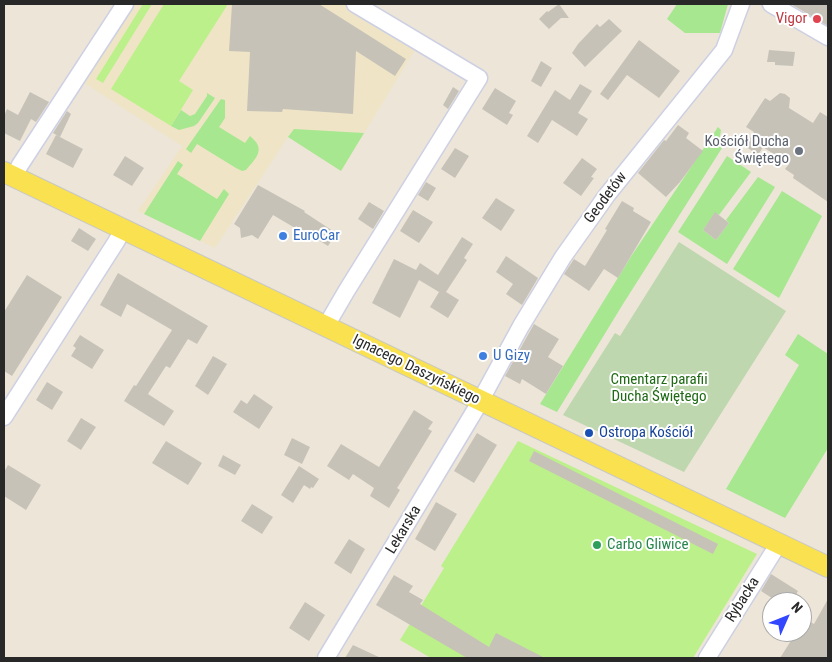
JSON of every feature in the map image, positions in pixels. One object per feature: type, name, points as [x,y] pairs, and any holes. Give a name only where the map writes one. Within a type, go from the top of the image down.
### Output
[{"type":"main road","name":"Ignacego Daszyńskiego","points":[[9,175],[828,567]]},
{"type":"street","points":[[9,175],[20,165],[125,4]]},
{"type":"street","points":[[326,326],[479,78],[355,4]]},
{"type":"street","name":"Geodetów","points":[[480,400],[521,326],[563,257],[607,195],[724,50],[741,4]]},
{"type":"street","points":[[771,4],[828,37]]},
{"type":"street","points":[[4,417],[123,229]]},
{"type":"street","name":"Lekarska","points":[[326,658],[480,400]]},
{"type":"street","name":"Rybacka","points":[[707,658],[779,543]]},
{"type":"shaded area","points":[[132,4],[343,4],[416,48],[341,171],[288,137],[215,248],[138,211],[182,146],[81,81]]},
{"type":"green space","points":[[143,4],[152,4],[103,83],[96,79]]},
{"type":"green space","points":[[164,4],[228,4],[179,81],[193,90],[171,126],[111,89]]},
{"type":"green space","points":[[677,4],[728,4],[720,33],[685,33],[667,19]]},
{"type":"green space","points":[[207,93],[215,98],[198,123],[179,130],[171,126],[181,110],[190,116],[195,114]]},
{"type":"green space","points":[[221,99],[225,100],[225,118],[219,127],[245,143],[250,136],[258,145],[258,153],[246,170],[242,171],[236,168],[197,144],[191,153],[186,149]]},
{"type":"green space","points":[[718,127],[721,130],[722,148],[557,412],[540,404],[632,255]]},
{"type":"green space","points":[[294,129],[364,133],[341,171],[288,137]]},
{"type":"green space","points":[[727,156],[751,172],[719,215],[715,213],[703,230],[716,240],[729,223],[726,220],[758,177],[775,187],[727,264],[678,232]]},
{"type":"green space","points":[[178,161],[183,165],[177,174],[217,199],[224,189],[229,194],[200,241],[144,214]]},
{"type":"green space","points":[[782,191],[822,216],[779,298],[733,269]]},
{"type":"green space","name":"Cmentarz parafii Ducha Świętego","points":[[679,242],[786,311],[684,472],[563,415],[615,333],[620,336]]},
{"type":"green space","points":[[798,334],[828,354],[828,448],[785,518],[726,489],[799,365],[785,355]]},
{"type":"green space","name":"Carbo Gliwice","points":[[518,441],[757,554],[693,658],[431,658],[400,640],[444,568],[441,566]]},
{"type":"building","points":[[232,4],[319,4],[406,59],[395,76],[356,51],[353,114],[283,109],[282,112],[247,111],[250,52],[229,51]]},
{"type":"building","points":[[559,4],[569,18],[561,18],[549,29],[539,19],[547,11]]},
{"type":"building","points":[[791,4],[828,4],[828,26]]},
{"type":"building","points":[[609,19],[622,31],[585,67],[572,53],[597,24],[600,27]]},
{"type":"building","points":[[639,40],[680,71],[659,98],[627,75],[608,100],[600,94]]},
{"type":"building","points":[[769,50],[795,52],[793,66],[775,65],[775,62],[767,62]]},
{"type":"building","points":[[541,61],[552,68],[541,87],[531,81]]},
{"type":"building","points":[[580,84],[592,91],[578,113],[588,119],[577,136],[552,120],[538,143],[527,136],[555,90],[570,100]]},
{"type":"building","points":[[453,87],[459,91],[448,109],[443,105]]},
{"type":"building","points":[[495,88],[516,101],[509,113],[513,115],[507,125],[482,109]]},
{"type":"building","points":[[30,92],[49,102],[36,122],[31,119],[20,141],[4,133],[4,116],[7,109],[18,115]]},
{"type":"building","name":"Kościół Ducha Świętego","points":[[780,93],[790,98],[789,108],[813,123],[820,112],[828,117],[828,202],[793,178],[794,175],[785,169],[789,164],[763,147],[758,155],[745,146],[754,132],[746,127],[765,98],[770,101]]},
{"type":"building","points":[[67,111],[71,114],[60,137],[53,133]]},
{"type":"building","points":[[678,125],[689,133],[686,138],[703,151],[680,182],[666,197],[638,173]]},
{"type":"building","points":[[56,135],[83,149],[73,168],[46,154]]},
{"type":"building","points":[[455,148],[469,156],[455,178],[441,169]]},
{"type":"building","points":[[125,156],[144,168],[132,186],[113,175]]},
{"type":"building","points":[[582,158],[597,169],[591,177],[594,178],[581,196],[563,183]]},
{"type":"building","points":[[426,182],[436,188],[428,201],[418,195]]},
{"type":"building","points":[[258,185],[305,211],[336,233],[328,246],[296,226],[295,228],[273,215],[258,239],[252,235],[241,238],[240,228],[234,224]]},
{"type":"building","points":[[496,198],[515,210],[501,231],[482,218]]},
{"type":"building","points":[[622,201],[634,208],[633,211],[651,222],[618,278],[604,269],[589,291],[564,274],[574,259],[585,266]]},
{"type":"building","points":[[369,202],[384,211],[373,229],[358,219]]},
{"type":"building","points":[[413,210],[433,222],[419,243],[400,231]]},
{"type":"building","points":[[715,212],[729,223],[716,240],[703,230]]},
{"type":"building","points":[[79,228],[96,239],[88,251],[71,241]]},
{"type":"building","points":[[462,237],[473,244],[464,258],[467,260],[446,292],[459,300],[448,318],[430,307],[439,292],[419,280],[400,318],[372,303],[394,259],[416,270],[420,263],[438,275]]},
{"type":"building","points":[[506,256],[538,278],[522,305],[506,294],[513,284],[496,272]]},
{"type":"building","points":[[118,273],[208,326],[197,344],[188,339],[170,368],[166,366],[148,394],[174,411],[164,426],[124,401],[134,385],[136,386],[172,330],[127,304],[121,317],[100,305]]},
{"type":"building","points":[[27,275],[62,297],[12,376],[4,371],[4,312]]},
{"type":"building","points":[[534,324],[559,339],[548,357],[563,366],[546,394],[522,379],[520,384],[505,376]]},
{"type":"building","points":[[80,335],[104,350],[92,369],[71,356],[76,348],[73,346]]},
{"type":"building","points":[[213,356],[227,364],[208,395],[195,386]]},
{"type":"building","points":[[47,382],[63,392],[52,410],[36,400]]},
{"type":"building","points":[[254,394],[273,407],[259,429],[233,412],[241,400],[247,404]]},
{"type":"building","points":[[414,410],[433,422],[428,429],[432,431],[397,488],[400,490],[389,508],[370,496],[374,488],[353,474],[349,480],[327,466],[341,444],[379,467]]},
{"type":"building","points":[[81,418],[96,427],[81,450],[67,441]]},
{"type":"building","points":[[477,433],[497,445],[474,483],[454,471]]},
{"type":"building","points":[[292,438],[310,447],[302,464],[284,455]]},
{"type":"building","points":[[166,441],[202,463],[188,485],[152,463]]},
{"type":"building","points":[[534,451],[718,544],[713,554],[529,461]]},
{"type":"building","points":[[223,455],[241,465],[235,475],[218,466]]},
{"type":"building","points":[[8,465],[41,485],[26,510],[4,496],[4,472]]},
{"type":"building","points":[[299,466],[319,479],[313,488],[311,487],[310,489],[304,485],[293,503],[281,495]]},
{"type":"building","points":[[436,502],[457,514],[435,551],[415,539]]},
{"type":"building","points":[[252,504],[273,517],[262,534],[241,521]]},
{"type":"building","points":[[349,539],[365,549],[351,574],[334,563]]},
{"type":"building","points":[[771,574],[798,591],[763,592],[761,591]]},
{"type":"building","points":[[394,575],[413,586],[409,592],[423,600],[420,604],[489,647],[496,633],[545,658],[467,658],[376,605]]},
{"type":"building","points":[[828,599],[828,658],[780,658],[790,642],[812,642],[812,623],[814,624]]},
{"type":"building","points":[[305,602],[325,615],[309,641],[289,628]]},
{"type":"building","points":[[353,645],[381,658],[345,658]]},
{"type":"place","name":"Vigor","points":[[817,19]]},
{"type":"place","name":"Kościół Ducha Świętego","points":[[799,151]]},
{"type":"place","name":"EuroCar","points":[[283,236]]},
{"type":"place","name":"U Gizy","points":[[483,356]]},
{"type":"place","name":"Ostropa Kościół","points":[[589,433]]},
{"type":"place","name":"Carbo Gliwice","points":[[597,545]]}]
